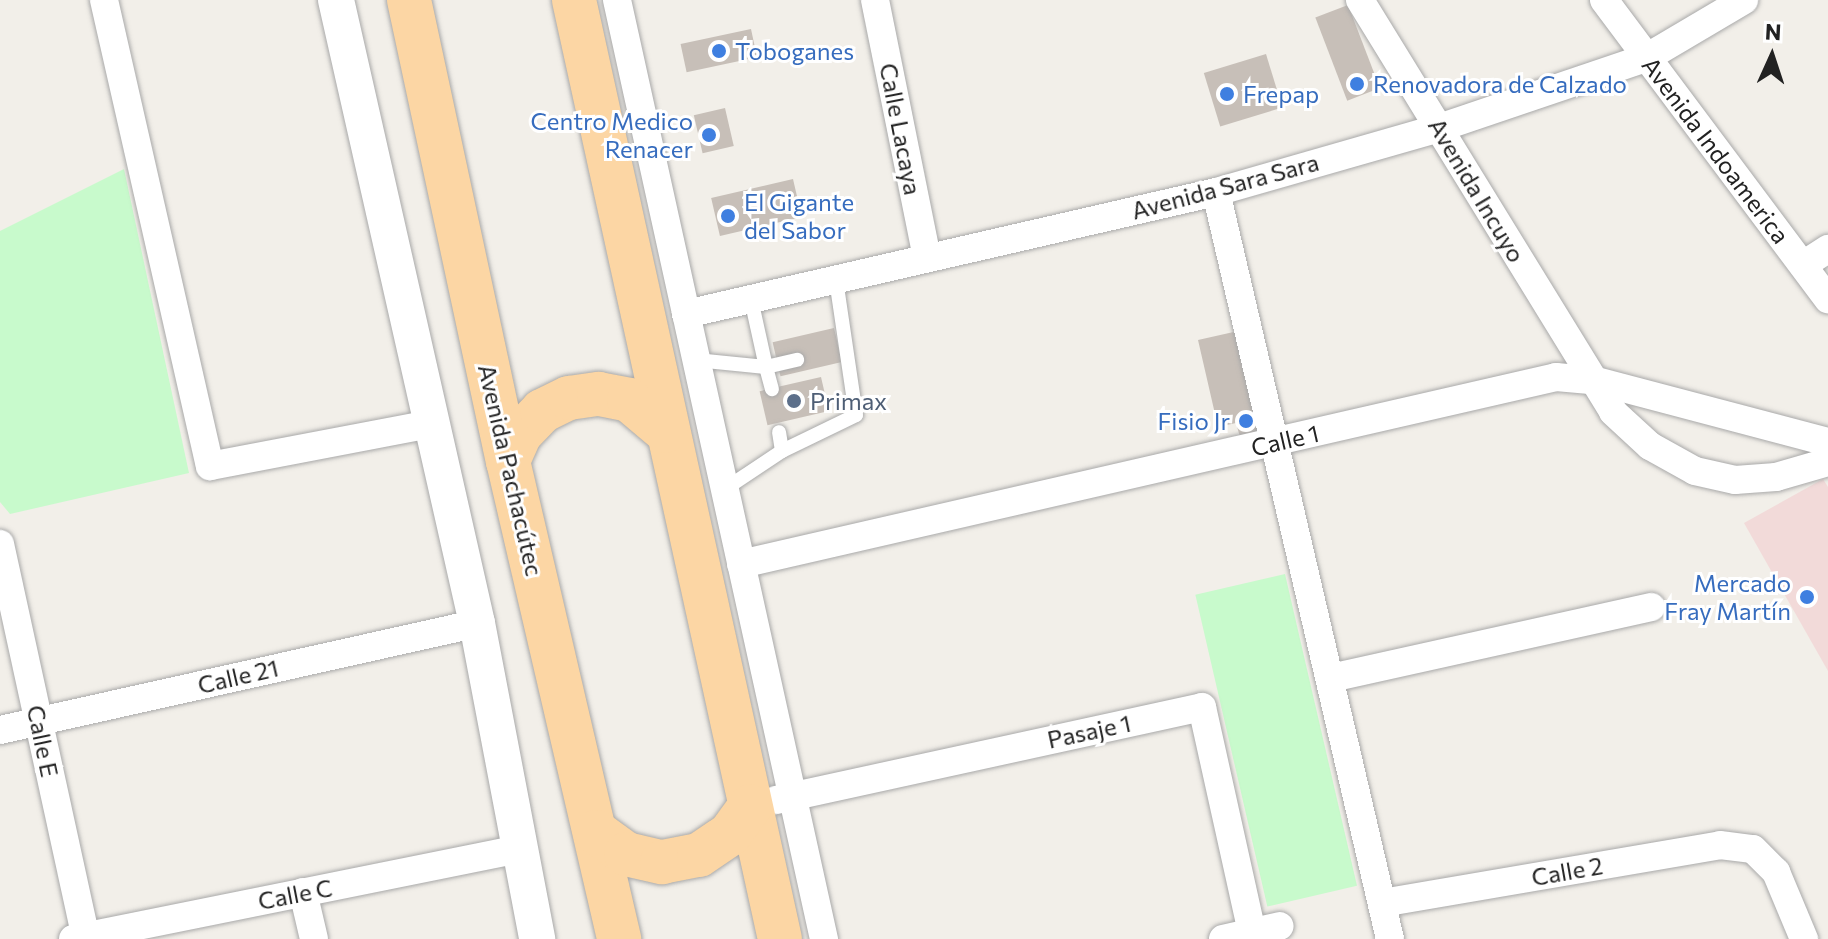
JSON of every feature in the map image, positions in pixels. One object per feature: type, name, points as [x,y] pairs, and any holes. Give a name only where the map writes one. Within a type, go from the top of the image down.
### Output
[{"type":"main road","name":"Avenida Pachacútec","points":[[409,0],[508,461],[619,939]]},
{"type":"main road","points":[[574,0],[666,431],[780,939]]},
{"type":"main road","points":[[508,461],[520,434],[542,411],[569,398],[599,394],[629,400],[666,431]]},
{"type":"main road","points":[[596,832],[626,854],[662,862],[699,855],[730,834],[750,806]]},
{"type":"street","points":[[104,0],[210,466],[431,424]]},
{"type":"street","points":[[336,0],[477,623],[537,939]]},
{"type":"street","points":[[617,0],[824,939]]},
{"type":"street","name":"Calle Lacaya","points":[[875,0],[927,258]]},
{"type":"street","name":"Avenida Incuyo","points":[[1360,0],[1613,412],[1650,446],[1695,471],[1735,480],[1776,477],[1828,462]]},
{"type":"street","name":"Avenida Indoamerica","points":[[1604,0],[1828,299]]},
{"type":"street","name":"Avenida Sara Sara","points":[[686,314],[1216,192],[1439,128],[1646,58],[1744,0]]},
{"type":"street","points":[[1216,192],[1278,442],[1390,939]]},
{"type":"street","points":[[1803,265],[1828,249]]},
{"type":"street","name":"Calle 1","points":[[741,564],[1556,377],[1593,380],[1828,442]]},
{"type":"street","name":"Calle E","points":[[0,544],[82,938]]},
{"type":"street","points":[[1331,678],[1651,607]]},
{"type":"street","name":"Calle 21","points":[[0,730],[477,623]]},
{"type":"street","name":"Pasaje 1","points":[[750,806],[1202,707],[1252,932]]},
{"type":"street","name":"Calle 2","points":[[1382,903],[1720,845],[1753,849],[1776,872],[1804,939]]},
{"type":"street","name":"Calle C","points":[[82,938],[518,849]]},
{"type":"street","points":[[303,892],[314,939]]},
{"type":"street","points":[[1223,939],[1280,926]]},
{"type":"lane","points":[[725,489],[782,451],[856,415],[842,349],[836,279]]},
{"type":"lane","points":[[751,299],[772,389]]},
{"type":"lane","points":[[696,360],[766,367],[797,360]]},
{"type":"lane","points":[[779,432],[782,451]]},
{"type":"shaded area","name":"Mercado Fray Martín","points":[[1823,479],[1828,487],[1828,671],[1744,523]]},
{"type":"green space","points":[[124,169],[189,473],[10,514],[0,502],[0,231]]},
{"type":"green space","points":[[1285,574],[1357,886],[1267,906],[1195,595]]},
{"type":"building","points":[[1348,5],[1380,88],[1347,101],[1315,18]]},
{"type":"building","name":"Toboganes","points":[[751,29],[757,57],[687,72],[681,44]]},
{"type":"building","points":[[1266,54],[1282,108],[1220,127],[1204,73]]},
{"type":"building","points":[[725,108],[734,146],[703,153],[694,115]]},
{"type":"building","points":[[793,179],[802,217],[720,236],[711,198]]},
{"type":"building","name":"Primax","points":[[834,328],[842,362],[780,376],[773,342]]},
{"type":"building","points":[[1238,331],[1261,432],[1240,437],[1236,423],[1218,427],[1198,340]]},
{"type":"building","name":"Primax","points":[[821,377],[829,411],[767,425],[760,391]]},
{"type":"place","name":"Toboganes","points":[[719,51]]},
{"type":"place","name":"Renovadora de Calzado","points":[[1357,84]]},
{"type":"place","name":"Frepap","points":[[1227,94]]},
{"type":"place","name":"Centro Medico Renacer","points":[[709,135]]},
{"type":"place","name":"El Gigante del Sabor","points":[[728,216]]},
{"type":"place","name":"Primax","points":[[794,401]]},
{"type":"place","name":"Fisio Jr","points":[[1246,421]]},
{"type":"place","name":"Mercado Fray Martín","points":[[1807,597]]}]
